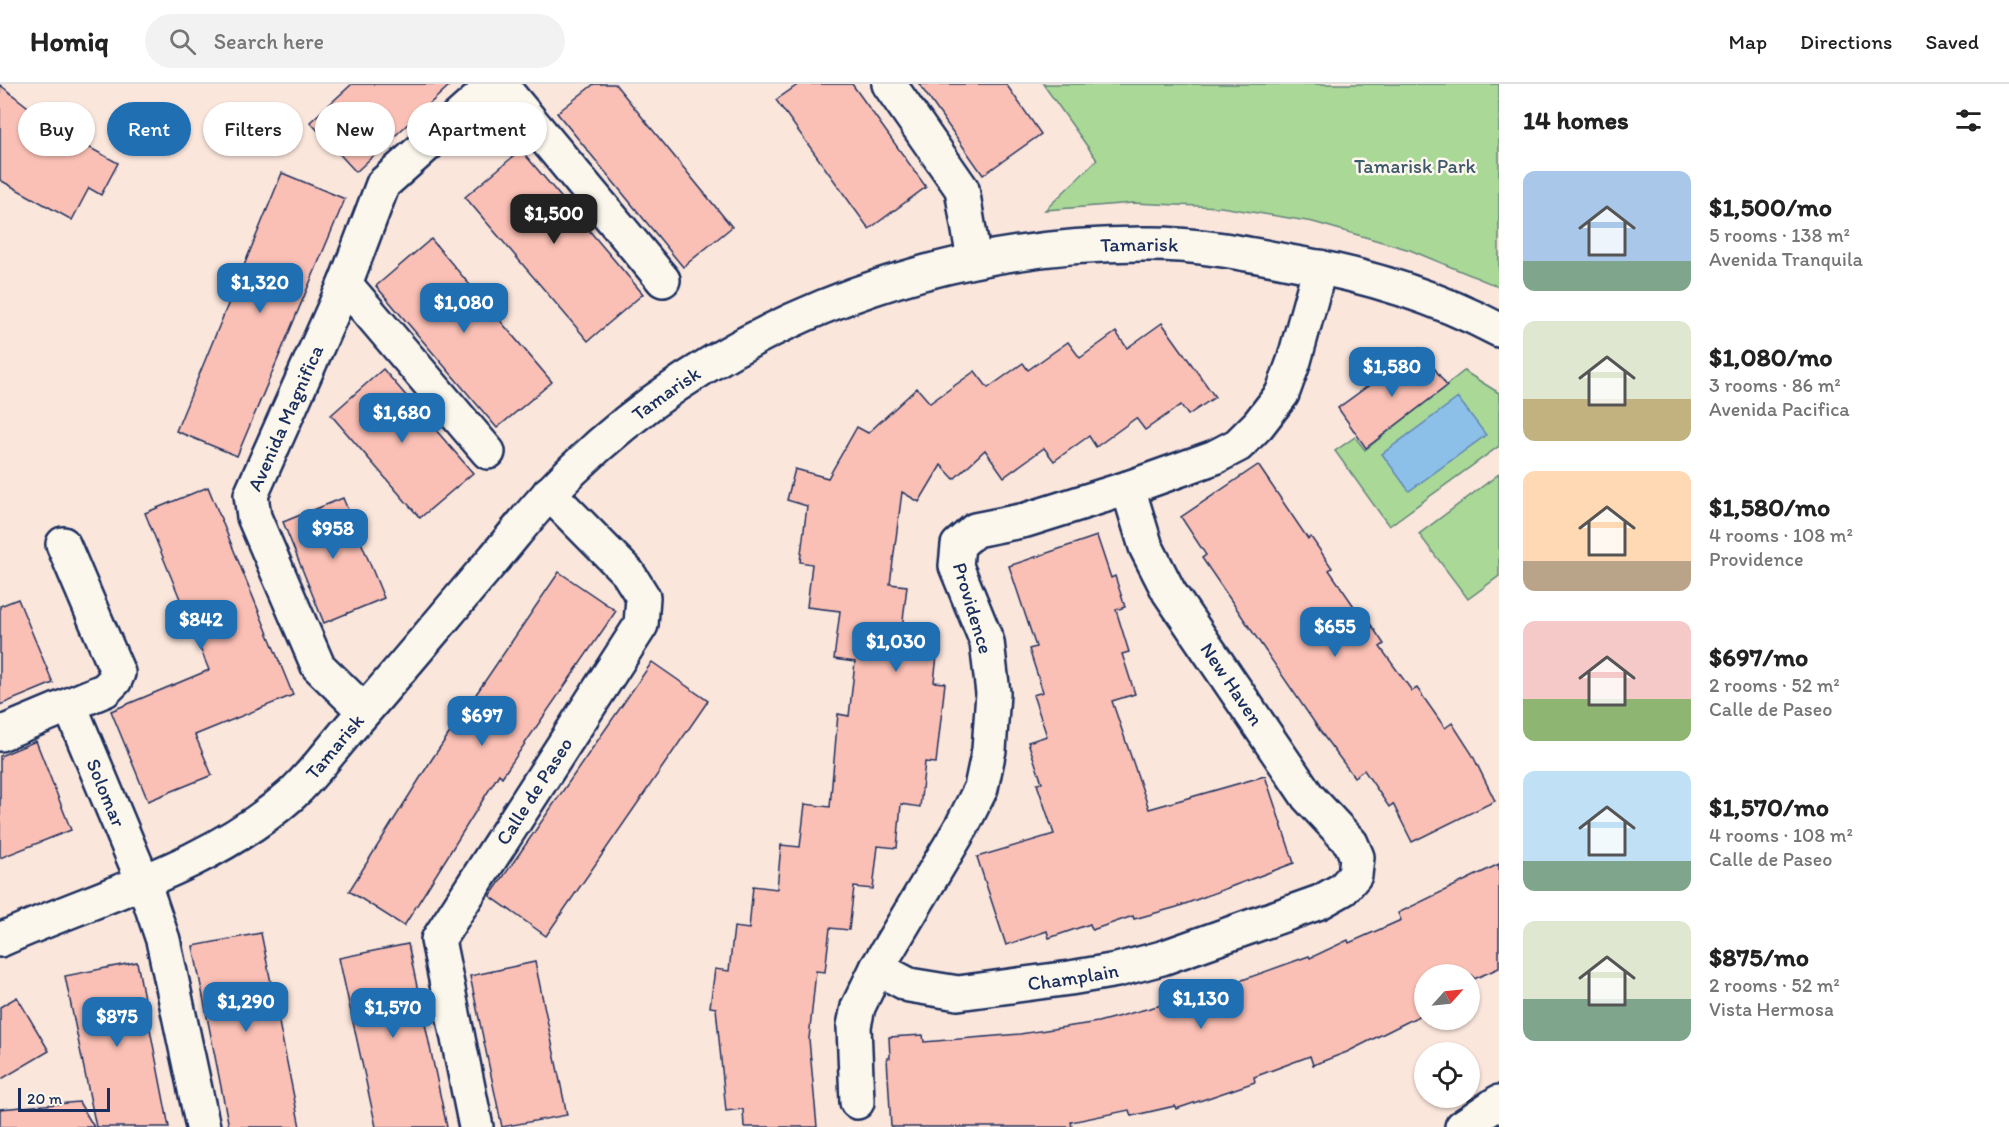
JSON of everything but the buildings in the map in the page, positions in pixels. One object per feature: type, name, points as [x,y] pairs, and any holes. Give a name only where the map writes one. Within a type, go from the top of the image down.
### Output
[{"type":"street","name":"Avenida Magnifica","points":[[364,711],[318,666],[254,517],[251,495],[345,284],[383,184],[495,84]]},
{"type":"street","points":[[500,84],[663,280]]},
{"type":"street","points":[[889,84],[962,189],[974,260]]},
{"type":"street","name":"Tamarisk","points":[[0,940],[143,881],[224,843],[292,795],[549,493],[621,426],[700,368],[771,328],[848,297],[915,275],[974,260],[1104,245],[1154,244],[1212,247],[1320,267],[1425,299],[1499,330]]},
{"type":"street","name":"Providence","points":[[857,1102],[854,1026],[858,1007],[877,968],[962,826],[981,788],[988,750],[993,693],[987,642],[956,566],[958,545],[975,530],[1026,520],[1128,488],[1215,457],[1238,445],[1258,425],[1282,394],[1294,361],[1320,267]]},
{"type":"street","points":[[345,284],[488,452]]},
{"type":"street","name":"New Haven","points":[[1128,488],[1146,547],[1169,592],[1308,797],[1351,843],[1357,857],[1356,866]]},
{"type":"street","name":"Calle de Paseo","points":[[476,1127],[438,940],[641,625],[643,597],[628,573],[549,493]]},
{"type":"street","points":[[0,734],[105,690],[115,680],[118,673],[63,544]]},
{"type":"street","name":"Solomar","points":[[70,706],[143,881],[163,940],[203,1127]]},
{"type":"street","name":"Champlain","points":[[877,968],[909,986],[958,993],[1117,970],[1162,958],[1320,902],[1344,889],[1355,875],[1356,866]]},
{"type":"street","points":[[1462,1127],[1499,1102]]},
{"type":"green space","name":"Tamarisk Park","points":[[1043,84],[1499,84],[1499,287],[1410,250],[1313,222],[1221,207],[1133,203],[1045,210],[1097,160]]},
{"type":"green space","points":[[1464,371],[1499,393],[1499,446],[1389,526],[1335,451],[1355,437],[1365,450]]},
{"type":"green space","points":[[1499,474],[1499,576],[1468,599],[1419,534]]},
{"type":"water","points":[[1458,398],[1486,435],[1409,491],[1382,454]]}]
